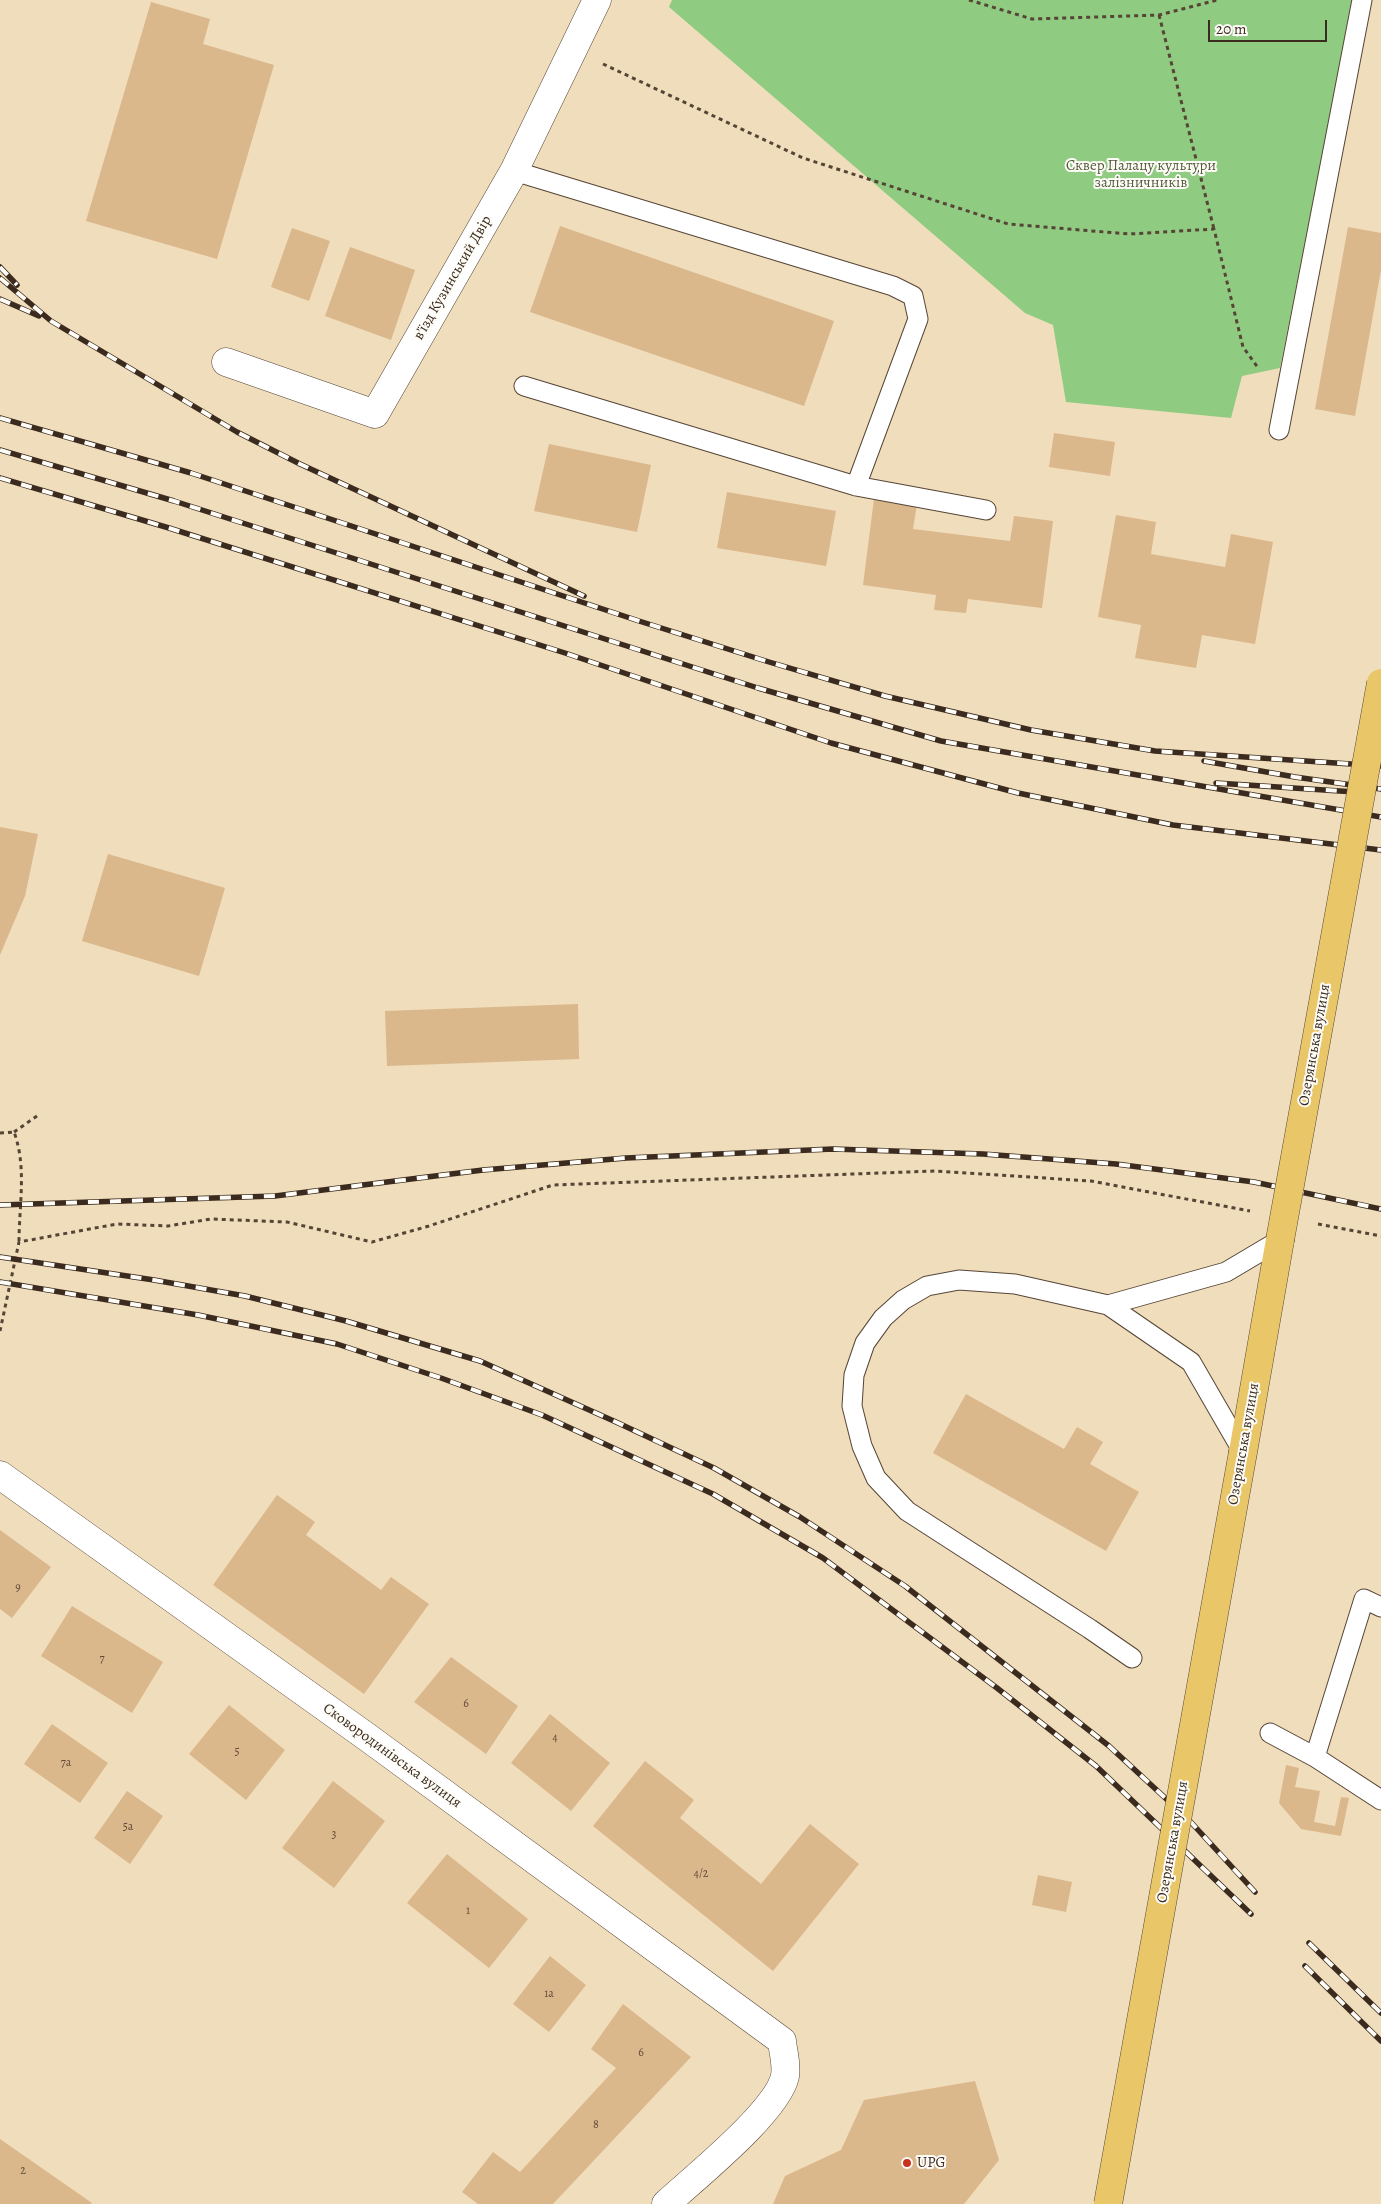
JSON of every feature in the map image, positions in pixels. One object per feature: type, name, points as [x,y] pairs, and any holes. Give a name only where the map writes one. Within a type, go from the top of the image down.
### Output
[{"type":"main road","name":"Озерянська вулиця","points":[[1108,2204],[1381,683]]},
{"type":"street","name":"в’їзд Кузинський Двір","points":[[226,362],[375,414],[514,171],[598,0]]},
{"type":"street","name":"Сковородинівська вулиця","points":[[0,1476],[367,1737],[782,2041],[785,2061],[784,2076],[778,2094],[760,2118],[666,2204]]},
{"type":"lane","points":[[1279,430],[1362,0]]},
{"type":"lane","points":[[514,171],[893,286],[913,296],[918,319],[856,486]]},
{"type":"lane","points":[[524,386],[856,486],[986,510]]},
{"type":"lane","points":[[1108,1305],[1226,1272],[1280,1240]]},
{"type":"lane","points":[[1132,1658],[907,1512],[876,1478],[862,1446],[852,1406],[854,1375],[865,1343],[883,1318],[903,1300],[927,1286],[959,1280],[1015,1284],[1108,1305],[1191,1362],[1243,1452]]},
{"type":"lane","points":[[1315,1757],[1364,1599],[1381,1607]]},
{"type":"lane","points":[[1270,1733],[1315,1757],[1381,1800]]},
{"type":"path","points":[[969,0],[1032,19],[1159,15],[1217,0]]},
{"type":"path","points":[[1159,15],[1244,347],[1284,405]]},
{"type":"path","points":[[573,50],[803,158],[1008,224],[1130,234],[1214,229]]},
{"type":"path","points":[[0,1133],[14,1132],[37,1116]]},
{"type":"path","points":[[0,1331],[19,1242],[22,1172],[19,1146],[14,1132]]},
{"type":"path","points":[[19,1242],[117,1224],[168,1226],[211,1219],[287,1222],[372,1242],[429,1226],[552,1185],[935,1170],[1091,1181],[1255,1212]]},
{"type":"path","points":[[1313,1223],[1381,1236]]},
{"type":"green space","name":"Сквер Палацу культури залізничників","points":[[672,0],[1353,0],[1280,368],[1242,376],[1231,418],[1066,402],[1053,325],[1025,313],[669,7]]},
{"type":"building","points":[[151,2],[210,19],[203,44],[274,65],[217,259],[86,221]]},
{"type":"building","points":[[560,226],[834,321],[804,406],[530,312]]},
{"type":"building","points":[[1348,227],[1381,233],[1381,270],[1355,416],[1315,409]]},
{"type":"building","points":[[292,228],[330,241],[309,301],[271,287]]},
{"type":"building","points":[[350,247],[415,270],[391,340],[325,316]]},
{"type":"building","points":[[1054,433],[1115,442],[1110,476],[1049,467]]},
{"type":"building","points":[[549,444],[651,465],[637,532],[534,511]]},
{"type":"building","points":[[727,492],[836,511],[826,566],[717,548]]},
{"type":"building","points":[[874,499],[917,504],[913,529],[1010,541],[1014,516],[1053,521],[1042,608],[968,599],[966,613],[934,610],[936,595],[863,585]]},
{"type":"building","points":[[1116,515],[1156,522],[1151,554],[1225,567],[1231,534],[1273,542],[1255,644],[1202,635],[1196,668],[1135,658],[1141,625],[1098,617]]},
{"type":"building","points":[[0,827],[38,834],[25,896],[0,955]]},
{"type":"building","points":[[108,854],[225,888],[199,976],[82,941]]},
{"type":"building","points":[[578,1004],[579,1059],[387,1066],[385,1011]]},
{"type":"building","points":[[966,1394],[1064,1449],[1077,1427],[1103,1442],[1090,1464],[1139,1492],[1106,1551],[933,1453]]},
{"type":"building","points":[[277,1495],[315,1522],[306,1535],[381,1590],[391,1577],[429,1604],[364,1694],[213,1585]]},
{"type":"building","points":[[0,1530],[51,1567],[12,1618],[0,1609]]},
{"type":"building","points":[[72,1606],[163,1662],[132,1713],[41,1656]]},
{"type":"building","points":[[451,1657],[518,1706],[486,1754],[414,1702]]},
{"type":"building","points":[[229,1705],[285,1750],[246,1800],[189,1754]]},
{"type":"building","points":[[550,1714],[610,1763],[571,1811],[511,1763]]},
{"type":"building","points":[[52,1724],[108,1763],[80,1803],[24,1764]]},
{"type":"building","points":[[645,1761],[694,1800],[680,1818],[761,1884],[810,1824],[859,1864],[773,1971],[593,1826]]},
{"type":"building","points":[[1286,1765],[1299,1768],[1295,1787],[1320,1791],[1314,1822],[1335,1826],[1341,1797],[1349,1798],[1341,1836],[1301,1829],[1279,1803]]},
{"type":"building","points":[[333,1781],[385,1821],[334,1888],[282,1848]]},
{"type":"building","points":[[127,1791],[163,1816],[130,1864],[94,1838]]},
{"type":"building","points":[[447,1854],[528,1919],[489,1968],[407,1903]]},
{"type":"building","points":[[1038,1875],[1072,1882],[1066,1912],[1032,1905]]},
{"type":"building","points":[[550,1956],[586,1985],[549,2032],[513,2004]]},
{"type":"building","points":[[623,2004],[691,2057],[553,2204],[478,2204],[462,2192],[493,2152],[520,2172],[616,2068],[591,2049]]},
{"type":"building","points":[[975,2081],[999,2160],[964,2204],[773,2204],[785,2176],[841,2150],[864,2100]]},
{"type":"building","points":[[0,2139],[92,2203],[0,2204]]},
{"type":"railway","points":[[0,267],[17,285]]},
{"type":"railway","points":[[0,278],[51,321],[237,432],[300,464],[584,596]]},
{"type":"railway","points":[[0,299],[39,316]]},
{"type":"railway","points":[[0,418],[191,473],[639,621],[885,696],[1031,730],[1155,751],[1381,766]]},
{"type":"railway","points":[[0,450],[174,501],[758,688],[941,741],[1381,817]]},
{"type":"railway","points":[[0,478],[169,528],[565,653],[831,743],[1018,793],[1173,825],[1381,850]]},
{"type":"railway","points":[[1204,761],[1295,777],[1381,789]]},
{"type":"railway","points":[[1216,783],[1355,792]]},
{"type":"railway","points":[[0,1205],[275,1196],[483,1170],[626,1158],[833,1149],[983,1154],[1116,1164],[1254,1182],[1381,1209]]},
{"type":"railway","points":[[0,1257],[245,1296],[346,1321],[480,1361],[714,1468],[800,1517],[905,1586],[1109,1746],[1188,1819],[1255,1892]]},
{"type":"railway","points":[[0,1282],[198,1315],[337,1344],[441,1378],[542,1415],[713,1494],[823,1558],[997,1688],[1096,1766],[1251,1914]]},
{"type":"railway","points":[[1309,1943],[1381,2013]]},
{"type":"railway","points":[[1305,1966],[1381,2041]]},
{"type":"place","name":"UPG","points":[[907,2163]]}]
